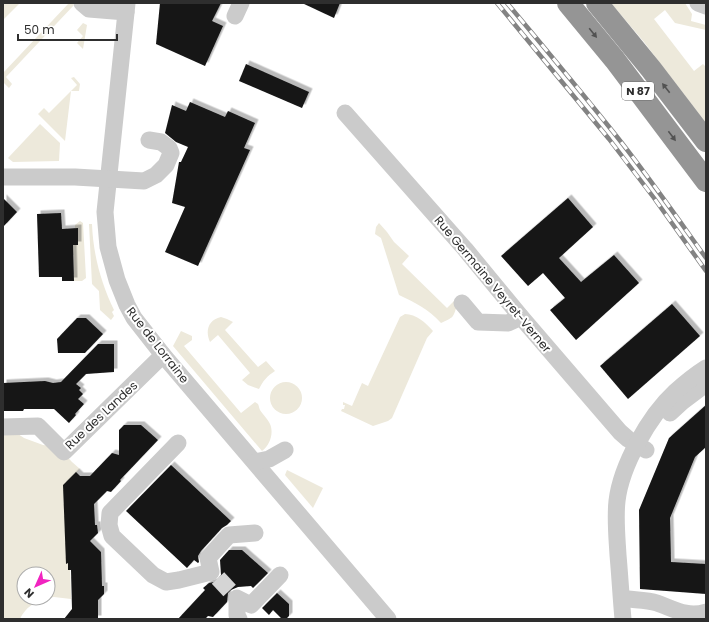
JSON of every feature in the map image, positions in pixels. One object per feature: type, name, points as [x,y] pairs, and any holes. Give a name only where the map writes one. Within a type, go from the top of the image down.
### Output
[{"type":"highway","name":"N 87","points":[[568,3],[615,60],[706,181]]},
{"type":"highway","name":"N 87","points":[[597,3],[651,69],[706,141]]},
{"type":"street","points":[[82,3],[89,9],[127,8]]},
{"type":"street","points":[[698,3],[706,6]]},
{"type":"street","name":"Rue de Lorraine","points":[[127,8],[105,212],[108,247],[117,280],[127,305],[134,318],[163,355],[388,619]]},
{"type":"street","name":"Rue Germaine Veyret-Verner","points":[[345,113],[465,249],[521,317],[620,432],[628,440],[641,447]]},
{"type":"street","points":[[3,177],[75,177],[144,180],[156,175],[166,165],[171,153],[169,148],[161,142],[149,140]]},
{"type":"street","points":[[462,303],[478,322],[508,323],[521,317]]},
{"type":"street","name":"Rue des Landes","points":[[3,427],[38,426],[64,452],[163,355]]},
{"type":"street","points":[[630,619],[623,530],[625,500],[644,432],[654,417],[674,393],[704,375]]},
{"type":"street","points":[[178,443],[110,513],[108,525],[112,536],[153,576],[166,582],[214,575],[208,558],[229,535],[255,533]]},
{"type":"street","points":[[617,619],[610,534],[614,502],[622,476],[631,456],[641,447]]},
{"type":"street","points":[[255,462],[269,459],[285,450]]},
{"type":"street","points":[[622,476],[617,501],[616,532],[623,619]]},
{"type":"street","points":[[239,619],[234,595],[251,605],[280,575]]},
{"type":"street","points":[[628,599],[655,602],[683,613],[700,614],[706,612]]},
{"type":"shaded area","points":[[3,3],[20,3],[3,20]]},
{"type":"shaded area","points":[[69,3],[74,5],[6,77],[12,84],[9,88],[3,82],[3,73]]},
{"type":"shaded area","points":[[611,3],[685,3],[692,14],[691,21],[706,25],[706,30],[675,23],[665,10],[654,19],[694,71],[703,64],[706,67],[706,123],[644,42]]},
{"type":"shaded area","points":[[83,23],[87,25],[83,49],[77,43],[83,36],[77,30]]},
{"type":"shaded area","points":[[74,77],[80,84],[79,91],[71,91],[77,85],[71,78]]},
{"type":"shaded area","points":[[71,91],[65,141],[38,114],[44,108],[49,113]]},
{"type":"shaded area","points":[[40,124],[60,143],[59,161],[13,162],[8,158]]},
{"type":"shaded area","points":[[80,221],[83,223],[86,278],[82,281],[71,281],[74,278],[73,245],[78,245],[78,228],[75,228],[75,225]]},
{"type":"shaded area","points":[[379,223],[394,242],[409,256],[402,264],[447,308],[454,301],[457,305],[454,315],[451,318],[441,323],[422,307],[399,295],[381,238],[375,234],[376,227]]},
{"type":"shaded area","points":[[89,224],[92,224],[96,257],[105,289],[114,310],[112,312],[114,316],[111,320],[100,310],[99,291],[92,284]]},
{"type":"shaded area","points":[[405,314],[417,317],[433,331],[427,338],[392,418],[388,421],[373,426],[341,411],[344,409],[345,405],[343,405],[343,402],[352,406],[362,383],[368,386],[400,317]]},
{"type":"shaded area","points":[[221,317],[233,322],[225,330],[258,367],[266,361],[275,371],[266,379],[259,389],[248,385],[242,380],[250,373],[218,335],[210,342],[208,330],[210,323]]},
{"type":"shaded area","points":[[181,331],[192,336],[192,340],[184,346],[241,413],[255,402],[258,404],[260,410],[269,422],[272,431],[269,442],[262,451],[173,346]]},
{"type":"shaded area","points":[[283,382],[289,382],[299,389],[302,398],[301,404],[295,411],[289,414],[283,414],[273,407],[270,401],[270,395],[277,385]]},
{"type":"shaded area","points":[[18,434],[24,438],[43,445],[58,447],[80,469],[73,477],[70,566],[71,599],[56,597],[56,566],[16,566],[16,606],[30,606],[20,619],[3,619],[3,435]]},
{"type":"shaded area","points":[[287,470],[323,488],[313,508],[285,475]]},
{"type":"building","points":[[160,3],[221,3],[212,21],[223,26],[205,66],[156,44]]},
{"type":"building","points":[[302,3],[340,3],[334,18]]},
{"type":"building","points":[[246,64],[309,92],[302,108],[239,81]]},
{"type":"building","points":[[190,102],[225,117],[228,111],[255,123],[244,148],[250,150],[198,266],[165,252],[185,207],[172,203],[179,162],[181,162],[188,147],[176,142],[165,133],[172,105],[186,111]]},
{"type":"building","points":[[3,198],[17,212],[3,227]]},
{"type":"building","points":[[568,198],[593,227],[559,258],[581,282],[614,255],[639,283],[576,340],[550,310],[565,298],[543,273],[528,286],[501,256]]},
{"type":"building","points":[[61,213],[62,229],[78,228],[78,245],[73,245],[74,281],[62,281],[62,277],[39,277],[37,214]]},
{"type":"building","points":[[672,304],[700,336],[628,399],[600,366]]},
{"type":"building","points":[[77,318],[86,318],[103,334],[85,353],[58,353],[57,339]]},
{"type":"building","points":[[98,344],[114,344],[114,372],[86,374],[76,384],[81,388],[79,390],[83,394],[78,399],[84,404],[69,423],[54,409],[3,411],[3,383],[45,381],[53,383],[61,382]]},
{"type":"building","points":[[706,405],[706,447],[695,457],[670,518],[671,562],[706,564],[706,594],[640,589],[639,510],[669,438]]},
{"type":"building","points":[[124,425],[141,425],[158,440],[120,480],[121,481],[111,492],[107,491],[94,504],[95,525],[97,525],[98,533],[90,541],[101,552],[102,586],[104,586],[104,594],[98,600],[98,619],[64,619],[72,609],[71,570],[68,570],[68,563],[66,564],[63,485],[76,472],[80,476],[90,476],[112,453],[119,455],[119,430]]},
{"type":"building","points":[[171,465],[231,521],[222,528],[201,551],[198,556],[199,562],[198,563],[194,560],[187,568],[126,511]]},
{"type":"building","points":[[229,550],[242,550],[268,573],[253,588],[251,586],[238,587],[231,590],[228,593],[227,602],[213,617],[208,616],[205,619],[178,619],[205,590],[203,588],[209,583],[214,582],[221,575],[220,560]]},
{"type":"building","points":[[277,593],[289,604],[289,616],[286,619],[282,619],[273,610],[269,615],[262,608]]},
{"type":"tunnel","points":[[218,578],[232,593]]},
{"type":"railway","points":[[497,3],[609,139],[654,198],[706,271]]},
{"type":"railway","points":[[507,3],[626,148],[706,258]]}]
